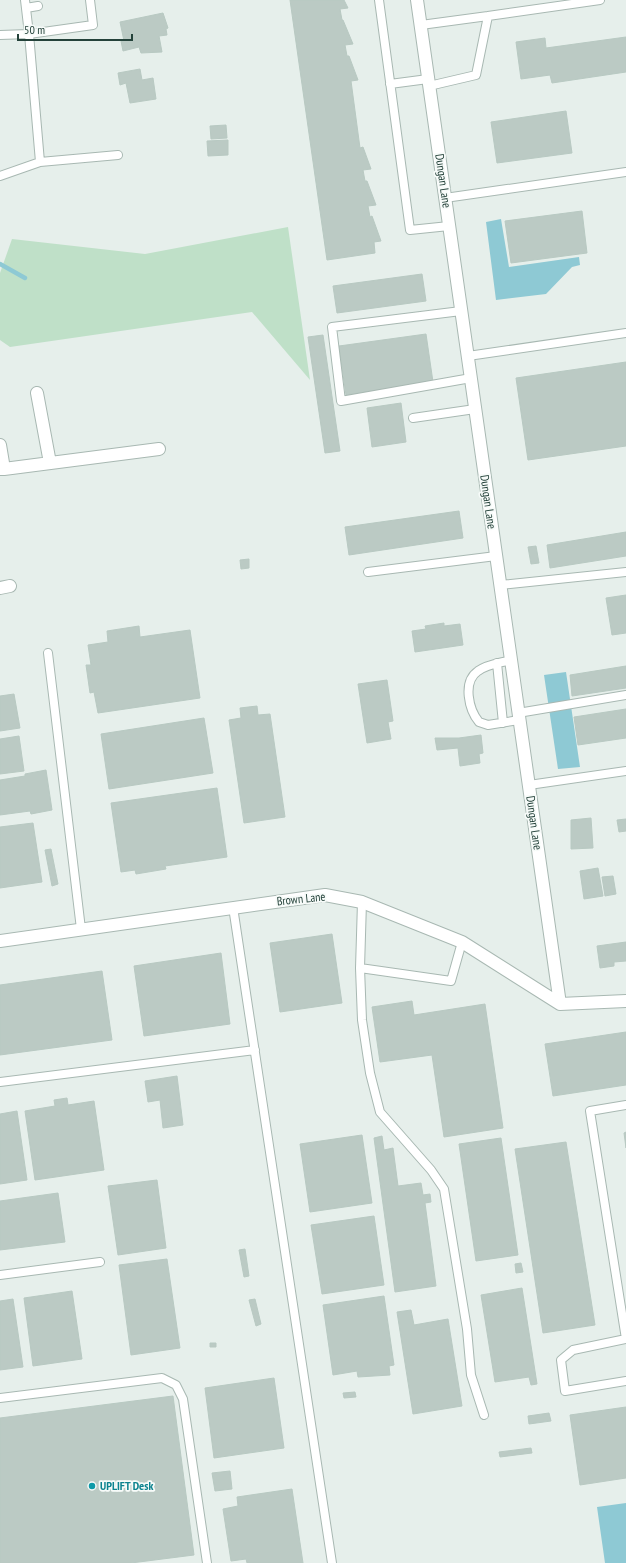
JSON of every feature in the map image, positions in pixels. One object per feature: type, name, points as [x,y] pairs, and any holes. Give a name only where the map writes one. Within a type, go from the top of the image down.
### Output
[{"type":"street","name":"Dungan Lane","points":[[417,0],[560,1004]]},
{"type":"street","points":[[37,393],[50,463]]},
{"type":"street","points":[[0,444],[2,469],[159,449]]},
{"type":"street","name":"Brown Lane","points":[[0,941],[325,895],[362,902],[462,942],[560,1004]]},
{"type":"street","points":[[560,1004],[626,1001]]},
{"type":"lane","points":[[0,35],[29,34],[93,25],[90,0]]},
{"type":"lane","points":[[379,0],[410,230],[449,226]]},
{"type":"lane","points":[[420,25],[600,0]]},
{"type":"lane","points":[[38,6],[26,4],[40,162]]},
{"type":"lane","points":[[390,84],[429,82],[476,75],[488,16]]},
{"type":"lane","points":[[0,176],[40,162],[118,154]]},
{"type":"lane","points":[[445,198],[626,172]]},
{"type":"lane","points":[[461,311],[332,327],[341,401],[471,378]]},
{"type":"lane","points":[[468,356],[626,333]]},
{"type":"lane","points":[[413,418],[475,409]]},
{"type":"lane","points":[[368,572],[496,556]]},
{"type":"lane","points":[[500,585],[626,572]]},
{"type":"lane","points":[[48,653],[81,929]]},
{"type":"lane","points":[[511,660],[497,663],[477,671],[470,683],[469,702],[479,722],[488,725],[503,723],[519,717],[626,695]]},
{"type":"lane","points":[[497,663],[503,723]]},
{"type":"lane","points":[[529,785],[626,771]]},
{"type":"lane","points":[[362,902],[360,968],[362,1020],[370,1073],[380,1112],[431,1170],[444,1189],[472,1375],[484,1415]]},
{"type":"lane","points":[[233,907],[332,1563]]},
{"type":"lane","points":[[360,968],[451,981],[462,942]]},
{"type":"lane","points":[[0,1082],[255,1050]]},
{"type":"lane","points":[[626,1105],[590,1111],[626,1339],[573,1350],[561,1360],[565,1391],[626,1381]]},
{"type":"lane","points":[[0,1275],[100,1262]]},
{"type":"lane","points":[[0,1398],[162,1378],[176,1385],[183,1399],[207,1563]]},
{"type":"green space","points":[[288,227],[310,380],[252,312],[10,347],[0,340],[0,273],[12,239],[145,254]]},
{"type":"water","points":[[501,219],[509,267],[579,257],[580,265],[572,267],[546,294],[496,300],[486,222]]},
{"type":"water","points":[[566,672],[580,767],[558,769],[544,675]]},
{"type":"water","points":[[626,1503],[626,1563],[605,1563],[597,1507]]},
{"type":"building","points":[[290,0],[344,0],[348,8],[340,9],[342,20],[353,44],[345,45],[347,56],[349,56],[358,80],[351,81],[360,148],[363,147],[371,169],[363,170],[365,181],[367,181],[376,205],[368,206],[370,217],[372,216],[381,241],[374,242],[375,253],[327,260]]},
{"type":"building","points":[[163,13],[168,28],[166,29],[167,35],[159,36],[162,52],[141,53],[139,47],[123,51],[121,41],[124,41],[120,22]]},
{"type":"building","points":[[626,37],[626,72],[552,83],[550,75],[521,79],[516,42],[545,38],[546,48]]},
{"type":"building","points":[[140,69],[142,80],[153,78],[156,99],[130,103],[126,83],[120,85],[118,73]]},
{"type":"building","points":[[566,111],[572,153],[497,163],[491,122]]},
{"type":"building","points":[[226,125],[227,138],[211,139],[210,126]]},
{"type":"building","points":[[228,140],[228,155],[208,156],[207,141]]},
{"type":"building","points":[[582,211],[587,253],[511,263],[505,221]]},
{"type":"building","points":[[422,274],[426,301],[337,313],[333,286]]},
{"type":"building","points":[[426,334],[433,382],[346,395],[339,346]]},
{"type":"building","points":[[323,335],[340,451],[325,453],[308,337]]},
{"type":"building","points":[[626,362],[626,446],[528,460],[516,378]]},
{"type":"building","points":[[401,403],[406,442],[372,447],[367,408]]},
{"type":"building","points":[[459,511],[463,538],[349,555],[345,527]]},
{"type":"building","points":[[626,532],[626,556],[550,568],[547,545]]},
{"type":"building","points":[[536,546],[539,563],[531,564],[528,547]]},
{"type":"building","points":[[249,559],[249,568],[241,569],[240,560]]},
{"type":"building","points":[[626,595],[626,633],[612,635],[606,598]]},
{"type":"building","points":[[444,623],[444,626],[460,624],[463,645],[415,652],[412,631],[426,629],[425,626]]},
{"type":"building","points":[[139,626],[140,637],[190,630],[200,698],[98,713],[94,692],[90,693],[86,665],[91,665],[88,645],[108,642],[107,631]]},
{"type":"building","points":[[626,666],[626,688],[572,696],[570,675]]},
{"type":"building","points":[[387,680],[393,721],[388,722],[391,739],[367,743],[358,684]]},
{"type":"building","points":[[14,694],[20,728],[0,731],[0,696]]},
{"type":"building","points":[[257,706],[258,715],[270,714],[285,817],[244,823],[229,720],[241,718],[240,708]]},
{"type":"building","points":[[626,709],[626,738],[578,745],[574,717]]},
{"type":"building","points":[[204,718],[213,773],[109,789],[101,734]]},
{"type":"building","points":[[481,735],[483,753],[479,754],[480,763],[460,766],[458,748],[437,750],[435,738],[459,738]]},
{"type":"building","points":[[19,736],[24,771],[0,774],[0,739]]},
{"type":"building","points":[[46,770],[52,810],[31,814],[30,811],[0,815],[0,780],[25,776],[25,774]]},
{"type":"building","points":[[217,788],[227,857],[165,866],[166,869],[136,874],[135,870],[121,872],[111,803]]},
{"type":"building","points":[[591,818],[593,848],[571,849],[571,820]]},
{"type":"building","points":[[626,819],[626,831],[619,832],[617,820]]},
{"type":"building","points":[[33,823],[42,882],[0,888],[0,827]]},
{"type":"building","points":[[51,849],[58,884],[52,886],[45,850]]},
{"type":"building","points":[[598,868],[603,896],[584,899],[580,871]]},
{"type":"building","points":[[613,876],[616,894],[605,896],[602,877]]},
{"type":"building","points":[[332,934],[342,1003],[280,1012],[270,943]]},
{"type":"building","points":[[626,942],[626,961],[614,962],[614,966],[600,968],[597,946]]},
{"type":"building","points":[[221,953],[230,1024],[144,1036],[134,966]]},
{"type":"building","points":[[102,971],[112,1040],[0,1055],[0,985]]},
{"type":"building","points":[[412,1001],[414,1015],[485,1004],[503,1128],[444,1137],[432,1055],[380,1062],[372,1007]]},
{"type":"building","points":[[626,1032],[626,1085],[553,1096],[545,1044]]},
{"type":"building","points":[[177,1076],[183,1125],[163,1128],[160,1100],[148,1102],[145,1081]]},
{"type":"building","points":[[67,1098],[68,1105],[94,1101],[104,1170],[35,1180],[25,1111],[55,1106],[54,1100]]},
{"type":"building","points":[[17,1111],[27,1180],[0,1184],[0,1114]]},
{"type":"building","points":[[626,1132],[626,1148],[624,1133]]},
{"type":"building","points":[[362,1135],[372,1203],[310,1212],[300,1144]]},
{"type":"building","points":[[382,1136],[384,1150],[393,1148],[398,1186],[421,1183],[423,1195],[430,1194],[431,1202],[425,1203],[436,1286],[395,1292],[374,1138]]},
{"type":"building","points":[[501,1138],[518,1255],[476,1261],[459,1144]]},
{"type":"building","points":[[566,1142],[595,1325],[543,1333],[515,1149]]},
{"type":"building","points":[[157,1180],[166,1248],[118,1255],[108,1186]]},
{"type":"building","points":[[58,1193],[65,1242],[0,1250],[0,1201]]},
{"type":"building","points":[[374,1216],[384,1285],[322,1294],[311,1225]]},
{"type":"building","points":[[245,1249],[249,1276],[244,1277],[239,1250]]},
{"type":"building","points":[[167,1259],[180,1348],[131,1355],[119,1265]]},
{"type":"building","points":[[521,1263],[523,1272],[516,1273],[515,1264]]},
{"type":"building","points":[[522,1288],[537,1384],[531,1385],[529,1377],[495,1382],[481,1295]]},
{"type":"building","points":[[72,1291],[82,1359],[33,1366],[24,1298]]},
{"type":"building","points":[[384,1296],[394,1365],[389,1366],[390,1375],[358,1377],[357,1371],[333,1375],[323,1305]]},
{"type":"building","points":[[13,1299],[23,1367],[0,1370],[0,1301]]},
{"type":"building","points":[[255,1299],[261,1324],[256,1326],[249,1300]]},
{"type":"building","points":[[411,1310],[414,1325],[448,1319],[462,1406],[413,1414],[397,1312]]},
{"type":"building","points":[[210,1343],[216,1343],[216,1347],[210,1347]]},
{"type":"building","points":[[274,1378],[284,1448],[214,1458],[205,1388]]},
{"type":"building","points":[[355,1392],[356,1397],[344,1398],[343,1393]]},
{"type":"building","name":"UPLIFT Desk","points":[[173,1396],[194,1555],[131,1563],[0,1563],[0,1418]]},
{"type":"building","points":[[626,1407],[626,1478],[580,1485],[570,1415]]},
{"type":"building","points":[[549,1413],[551,1421],[529,1424],[528,1416]]},
{"type":"building","points":[[531,1448],[532,1453],[500,1457],[499,1452]]},
{"type":"building","points":[[230,1471],[232,1489],[215,1491],[212,1473]]},
{"type":"building","points":[[292,1489],[303,1563],[247,1563],[246,1559],[231,1561],[223,1509],[238,1506],[237,1497]]},
{"type":"waterway","points":[[0,264],[25,278]]},
{"type":"place","name":"UPLIFT Desk","points":[[92,1486]]}]
